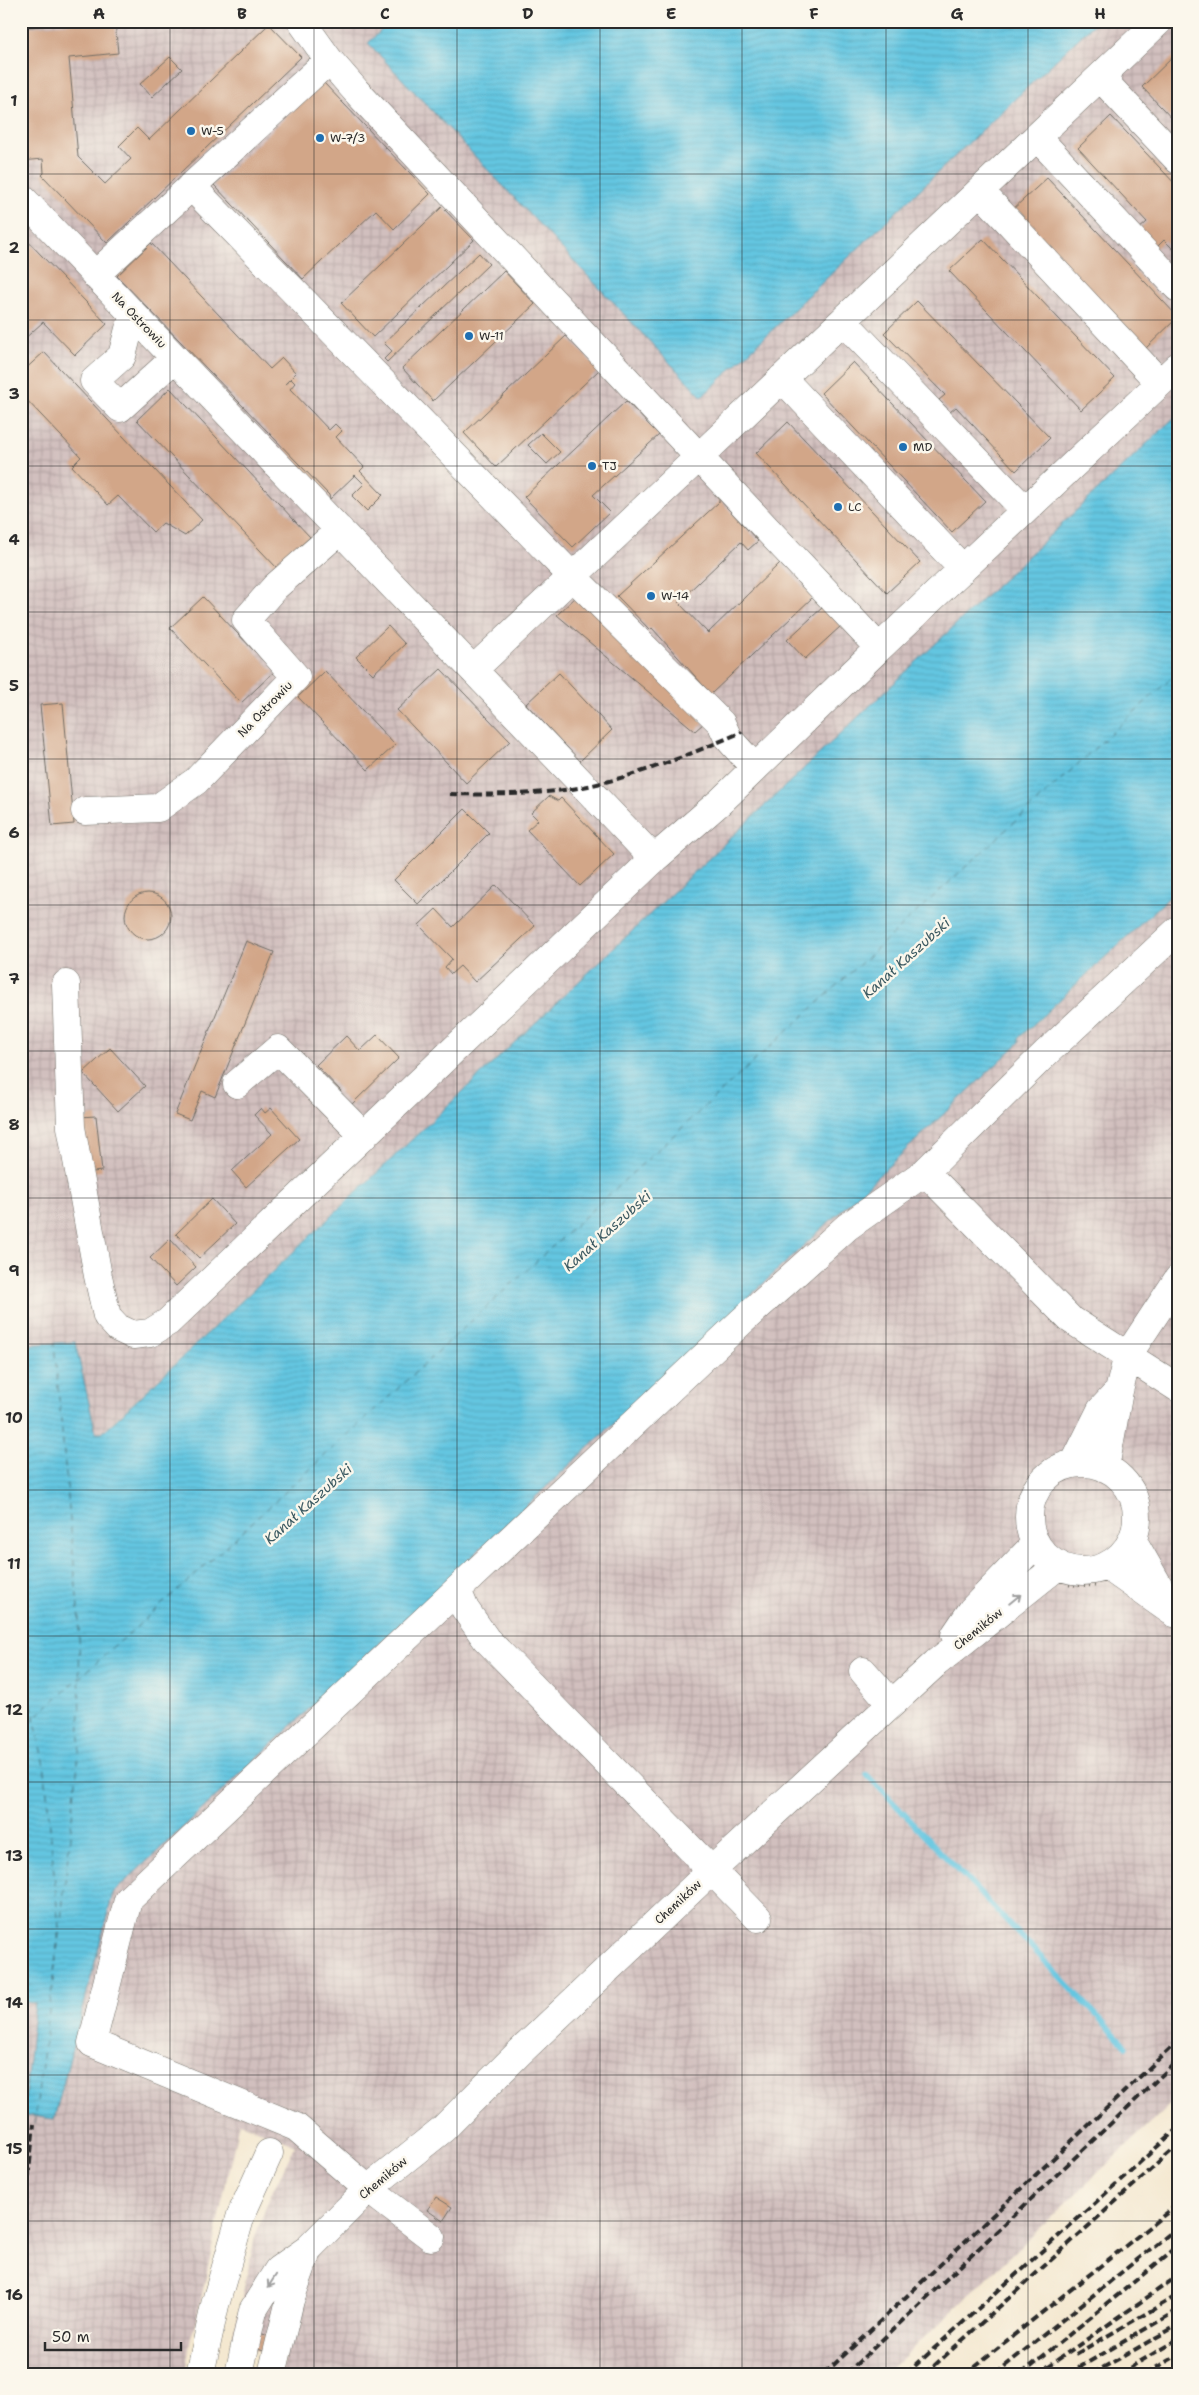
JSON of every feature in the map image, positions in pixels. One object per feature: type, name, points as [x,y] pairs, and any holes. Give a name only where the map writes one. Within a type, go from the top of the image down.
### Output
[{"type":"lane","points":[[301,21],[329,60],[879,648]]},
{"type":"lane","points":[[473,670],[1159,21]]},
{"type":"lane","points":[[95,275],[329,60]]},
{"type":"lane","points":[[1100,77],[1178,160]]},
{"type":"lane","points":[[1037,137],[1178,288]]},
{"type":"lane","points":[[191,186],[572,576],[721,723],[728,738],[755,768]]},
{"type":"lane","points":[[66,984],[71,1127],[107,1316],[118,1328],[133,1335],[150,1333],[168,1322],[1169,374],[980,191]]},
{"type":"lane","name":"Na Ostrowiu","points":[[21,197],[654,860]]},
{"type":"lane","points":[[139,320],[128,329],[122,356],[94,380],[120,408],[176,358]]},
{"type":"lane","points":[[843,320],[1025,510]]},
{"type":"lane","points":[[782,378],[963,569]]},
{"type":"lane","name":"Na Ostrowiu","points":[[85,810],[158,808],[196,781],[296,676],[246,620],[275,587],[340,530]]},
{"type":"lane","points":[[431,2237],[368,2190],[296,2127],[92,2043],[128,1900],[741,1322],[847,1227],[925,1172],[1046,1053],[1178,930]]},
{"type":"lane","points":[[237,1084],[278,1049],[364,1136]]},
{"type":"lane","points":[[925,1172],[1070,1319],[1178,1388]]},
{"type":"lane","points":[[1105,1468],[1119,1391],[1128,1355],[1178,1279]]},
{"type":"lane","points":[[1074,1464],[1100,1410],[1119,1391]]},
{"type":"lane","points":[[1074,1464],[1090,1464],[1105,1468],[1119,1477],[1130,1490],[1137,1522],[1132,1539],[1126,1550],[1107,1566],[1091,1571],[1074,1570],[1059,1565],[1045,1556],[1036,1543],[1030,1526],[1030,1510],[1035,1493],[1044,1479],[1058,1469],[1074,1464]]},
{"type":"lane","points":[[1107,1566],[1174,1613],[1132,1539]]},
{"type":"lane","points":[[936,1662],[972,1610],[1036,1543]]},
{"type":"lane","name":"Chemików","points":[[240,2374],[253,2310],[278,2270],[308,2249],[368,2190],[443,2128],[519,2053],[711,1871],[936,1662],[1059,1565]]},
{"type":"lane","points":[[457,1590],[465,1609],[486,1639],[758,1918]]},
{"type":"lane","points":[[863,1671],[892,1703]]},
{"type":"lane","points":[[200,2374],[215,2305],[241,2215],[269,2153]]},
{"type":"lane","name":"Chemików","points":[[272,2374],[290,2300],[308,2249]]},
{"type":"shaded area","points":[[21,21],[391,21],[368,43],[702,396],[1097,21],[1178,21],[1178,414],[101,1433],[96,1433],[75,1342],[21,1345]]},
{"type":"shaded area","points":[[1178,889],[1178,2097],[886,2374],[280,2374],[284,2356],[232,2344],[255,2237],[270,2196],[295,2146],[283,2139],[239,2122],[197,2318],[191,2336],[185,2374],[21,2374],[21,2002],[35,2003],[23,2115],[54,2119],[112,1893],[910,1146],[1020,1042],[1019,1039]]},
{"type":"water","points":[[391,21],[1097,21],[702,397],[368,43]]},
{"type":"water","name":"Kanał Kaszubski","points":[[1178,414],[1178,889],[1019,1038],[1020,1042],[910,1146],[113,1893],[54,2119],[23,2115],[35,2003],[21,2002],[21,1345],[75,1342],[96,1433],[102,1433]]},
{"type":"building","name":"W-5","points":[[91,21],[115,21],[118,53],[69,58],[78,157],[105,184],[131,159],[119,146],[137,128],[149,140],[269,24],[301,57],[107,243],[42,175],[44,173],[43,159],[21,161],[21,28]]},
{"type":"building","points":[[1175,55],[1178,58],[1178,125],[1142,87]]},
{"type":"building","points":[[170,57],[182,69],[152,97],[140,84]]},
{"type":"building","name":"W-7/3","points":[[323,82],[430,194],[394,229],[376,210],[303,279],[214,185]]},
{"type":"building","points":[[1111,116],[1178,187],[1178,254],[1164,240],[1156,248],[1138,230],[1147,222],[1078,148]]},
{"type":"building","points":[[1047,178],[1178,317],[1144,350],[1012,210]]},
{"type":"building","points":[[442,207],[474,240],[373,337],[341,303]]},
{"type":"building","points":[[21,234],[107,324],[75,355],[43,322],[21,342]]},
{"type":"building","points":[[983,239],[1115,378],[1081,410],[949,271]]},
{"type":"building","points":[[151,243],[270,369],[282,358],[296,373],[285,384],[291,379],[295,383],[290,389],[329,430],[335,424],[342,431],[336,437],[364,467],[360,471],[383,495],[367,511],[352,496],[364,484],[355,475],[330,499],[329,495],[117,276]]},
{"type":"building","points":[[479,253],[489,264],[387,362],[384,359],[392,351],[384,343]]},
{"type":"building","name":"W-11","points":[[504,271],[535,304],[433,401],[402,368]]},
{"type":"building","points":[[917,301],[1050,438],[1016,471],[956,407],[950,412],[939,400],[945,395],[884,333]]},
{"type":"building","points":[[566,336],[599,370],[496,467],[464,433]]},
{"type":"building","points":[[44,352],[202,520],[185,536],[163,523],[153,532],[118,496],[108,505],[72,466],[81,457],[21,394],[21,373]]},
{"type":"building","name":"MD","points":[[853,362],[985,501],[952,532],[821,393]]},
{"type":"building","points":[[170,388],[310,537],[277,568],[137,420]]},
{"type":"building","name":"TJ","points":[[626,401],[659,435],[593,495],[610,512],[573,547],[524,497]]},
{"type":"building","name":"LC","points":[[788,422],[920,562],[887,593],[756,453]]},
{"type":"building","points":[[541,433],[560,452],[547,464],[528,445]]},
{"type":"building","name":"W-14","points":[[719,499],[758,541],[748,550],[741,542],[678,602],[708,633],[780,563],[813,597],[711,694],[652,628],[650,630],[617,596],[719,502]]},
{"type":"building","points":[[578,595],[704,723],[695,731],[557,615]]},
{"type":"building","points":[[203,597],[274,672],[241,703],[170,628]]},
{"type":"building","points":[[823,607],[841,626],[805,659],[787,640]]},
{"type":"building","points":[[388,626],[405,644],[373,674],[356,657]]},
{"type":"building","points":[[441,669],[510,741],[466,783],[397,710]]},
{"type":"building","points":[[325,671],[395,745],[368,770],[298,697]]},
{"type":"building","points":[[559,673],[612,730],[580,761],[526,704]]},
{"type":"building","points":[[63,703],[74,824],[52,826],[40,705]]},
{"type":"building","points":[[549,796],[558,801],[561,798],[614,854],[580,886],[527,830],[538,820],[531,813]]},
{"type":"building","points":[[465,809],[489,833],[418,904],[394,880]]},
{"type":"building","points":[[496,885],[535,926],[475,982],[460,966],[451,974],[445,967],[452,959],[419,925],[436,909],[453,927]]},
{"type":"building","points":[[148,893],[161,897],[167,903],[171,916],[167,929],[161,935],[148,939],[135,935],[129,929],[125,916],[129,903],[135,897]]},
{"type":"building","points":[[246,941],[274,952],[215,1097],[202,1091],[190,1120],[175,1114]]},
{"type":"building","points":[[377,1035],[399,1058],[351,1105],[339,1093],[341,1091],[316,1065],[346,1036],[360,1051]]},
{"type":"building","points":[[110,1048],[145,1086],[118,1111],[83,1073]]},
{"type":"building","points":[[261,1108],[265,1113],[271,1108],[299,1139],[246,1187],[232,1171],[272,1134],[254,1115]]},
{"type":"building","points":[[96,1116],[102,1171],[84,1173],[79,1117]]},
{"type":"building","points":[[212,1199],[235,1224],[199,1258],[176,1234]]},
{"type":"building","points":[[170,1239],[196,1267],[176,1286],[150,1258]]},
{"type":"building","points":[[1178,1486],[1178,1505],[1174,1506],[1171,1487]]},
{"type":"building","points":[[436,2197],[452,2207],[443,2221],[427,2210]]},
{"type":"building","points":[[258,2333],[271,2336],[267,2352],[254,2348]]},
{"type":"waterway","points":[[867,1775],[1126,2046]]},
{"type":"ferry route","points":[[21,1730],[197,1573],[1178,672]]},
{"type":"ferry route","points":[[34,2124],[60,1929],[80,1744],[79,1619],[54,1343]]},
{"type":"ferry route","points":[[21,1650],[45,1771],[59,1929],[53,1980]]},
{"type":"railway","points":[[450,794],[517,794],[583,787],[644,771],[742,732]]},
{"type":"railway","points":[[824,2374],[1178,2041]]},
{"type":"railway","points":[[846,2374],[1178,2060]]},
{"type":"railway","points":[[21,2248],[34,2124]]},
{"type":"railway","points":[[906,2374],[1178,2128]]},
{"type":"railway","points":[[925,2374],[1178,2145]]},
{"type":"railway","points":[[965,2374],[1178,2204]]},
{"type":"railway","points":[[995,2374],[1178,2227]]},
{"type":"railway","points":[[1021,2374],[1178,2246]]},
{"type":"railway","points":[[1037,2374],[1178,2276]]},
{"type":"railway","points":[[1076,2354],[1178,2295]]},
{"type":"railway","points":[[1068,2374],[1178,2310]]},
{"type":"railway","points":[[1092,2374],[1178,2325]]},
{"type":"railway","points":[[21,2361],[24,2337]]},
{"type":"railway","points":[[1119,2374],[1178,2339]]},
{"type":"railway","points":[[1145,2374],[1178,2355]]},
{"type":"railway","points":[[1169,2374],[1178,2369]]},
{"type":"place","name":"W-5","points":[[191,131]]},
{"type":"place","name":"W-7/3","points":[[320,138]]},
{"type":"place","name":"W-11","points":[[469,336]]},
{"type":"place","name":"MD","points":[[903,447]]},
{"type":"place","name":"TJ","points":[[592,466]]},
{"type":"place","name":"LC","points":[[838,507]]},
{"type":"place","name":"W-14","points":[[651,596]]}]
